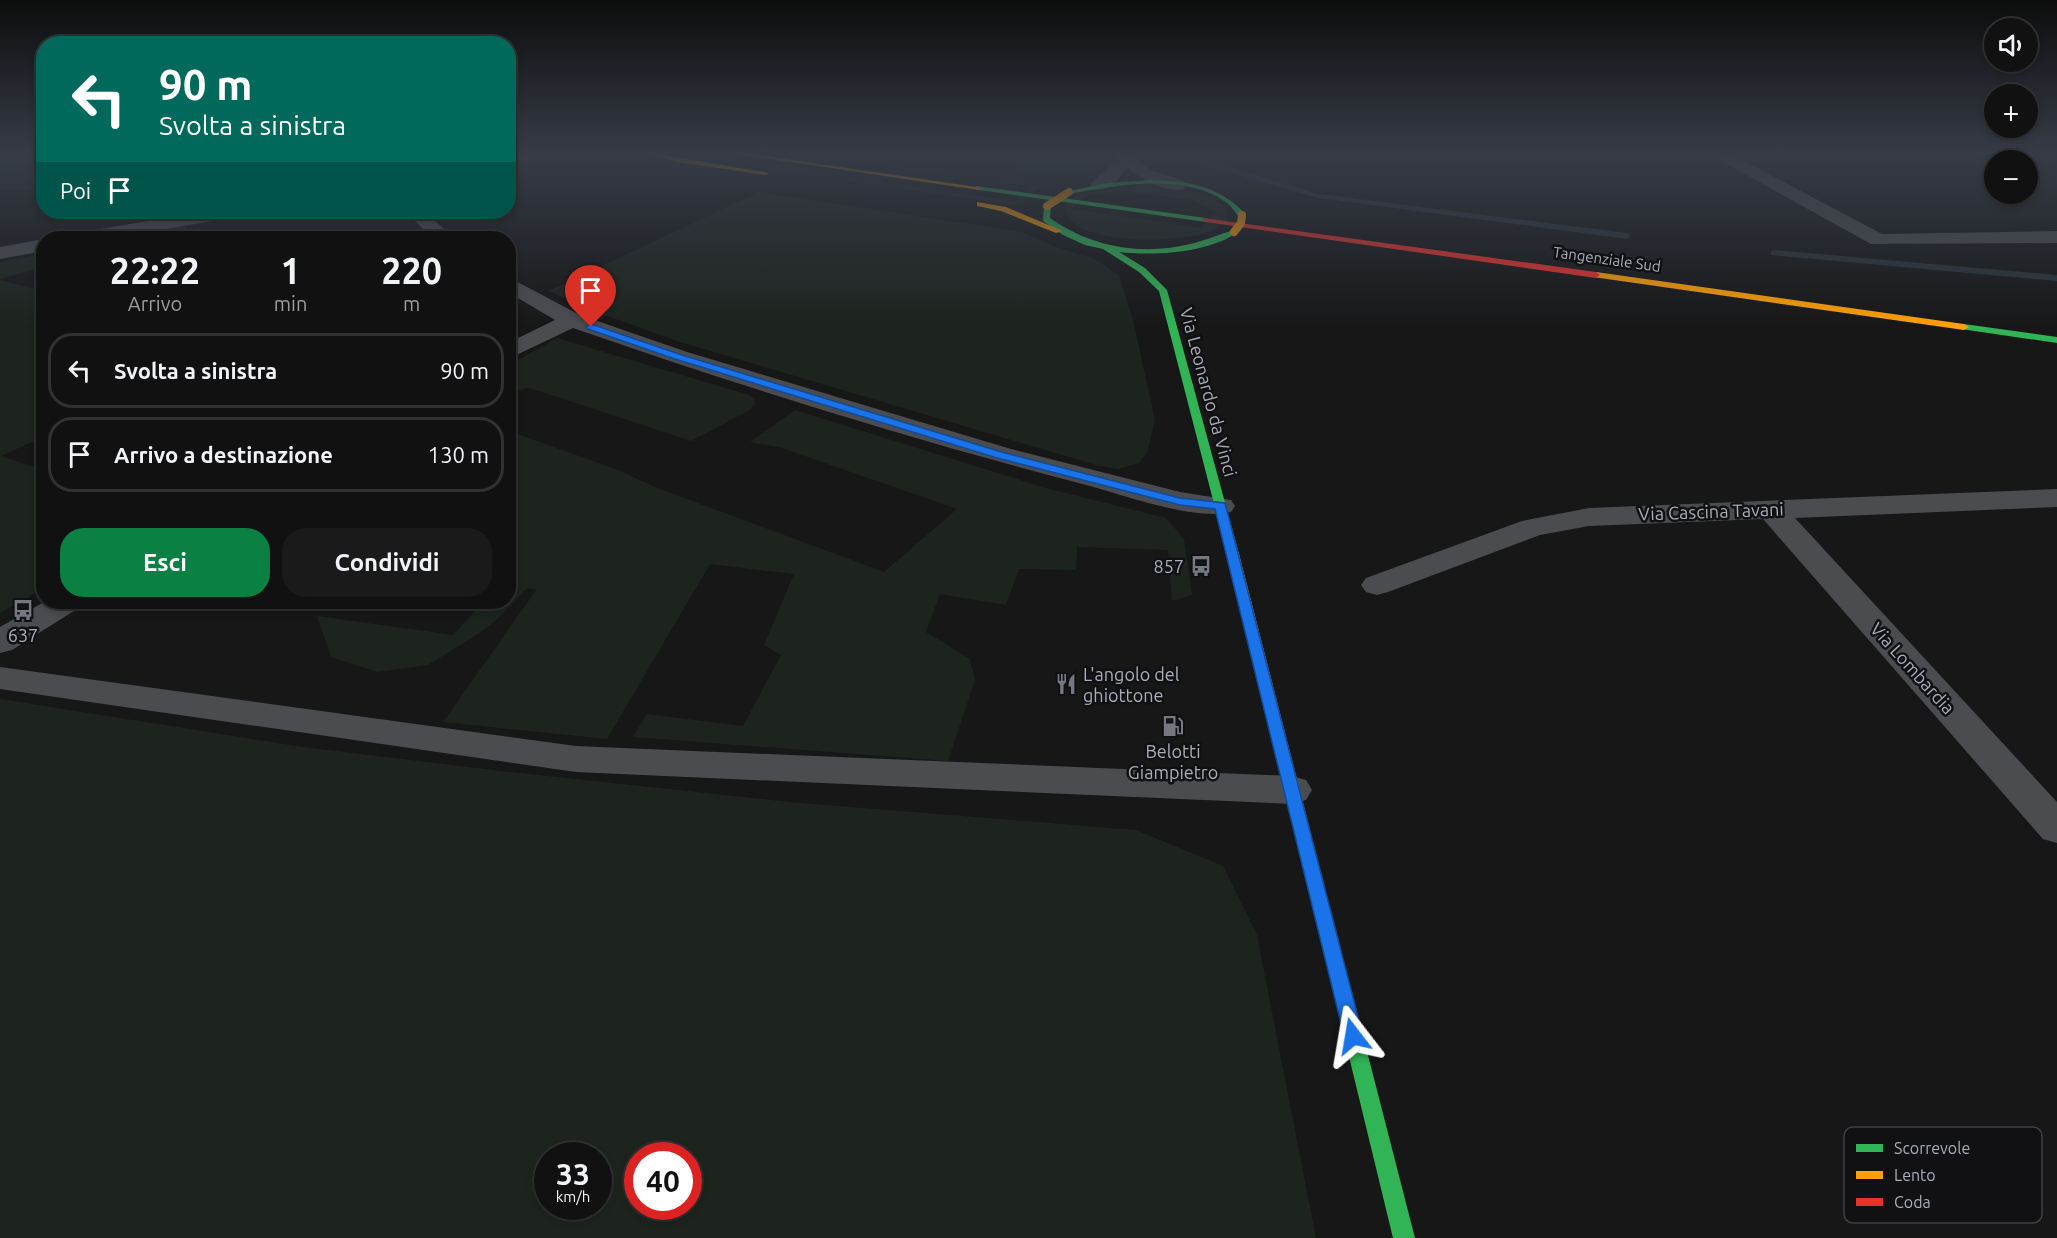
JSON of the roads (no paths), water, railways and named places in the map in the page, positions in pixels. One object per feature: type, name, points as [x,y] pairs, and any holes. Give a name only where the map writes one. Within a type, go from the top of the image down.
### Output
[{"type":"main road","points":[[1010,212],[1074,238],[1103,246],[1165,250],[1214,242],[1238,244]]},
{"type":"main road","points":[[1046,212],[1045,216],[1051,225],[1059,231]]},
{"type":"main road","name":"Tangenziale Sud","points":[[1157,212],[2057,340]]},
{"type":"main road","points":[[1180,263],[1239,227],[1243,212]]},
{"type":"main road","name":"Via Leonardo da Vinci","points":[[1103,246],[1165,285],[1404,1238]]},
{"type":"main road","points":[[1998,346],[2057,351]]},
{"type":"street","points":[[1827,212],[1878,240],[2057,237]]},
{"type":"street","points":[[123,231],[190,219]]},
{"type":"street","points":[[422,219],[436,231]]},
{"type":"street","points":[[0,253],[36,246]]},
{"type":"street","points":[[516,288],[572,320],[679,357],[1001,455],[1180,501],[1221,506]]},
{"type":"street","points":[[516,348],[572,320]]},
{"type":"street","name":"Via Cascina Tavani","points":[[1377,585],[1533,527],[1578,519],[1770,508],[1976,503],[2057,498]]},
{"type":"street","name":"Via Lombardia","points":[[1770,508],[2057,828]]},
{"type":"street","points":[[0,642],[54,609]]},
{"type":"street","points":[[0,678],[576,759],[1292,789]]},
{"type":"waterway","points":[[1440,212],[1627,236]]},
{"type":"waterway","points":[[1774,253],[2057,278]]},
{"type":"place","name":"857","points":[[1201,566]]},
{"type":"place","name":"637","points":[[23,610]]},
{"type":"place","name":"L'angolo del ghiottone","points":[[1066,684]]},
{"type":"place","name":"Belotti Giampietro","points":[[1173,726]]}]
